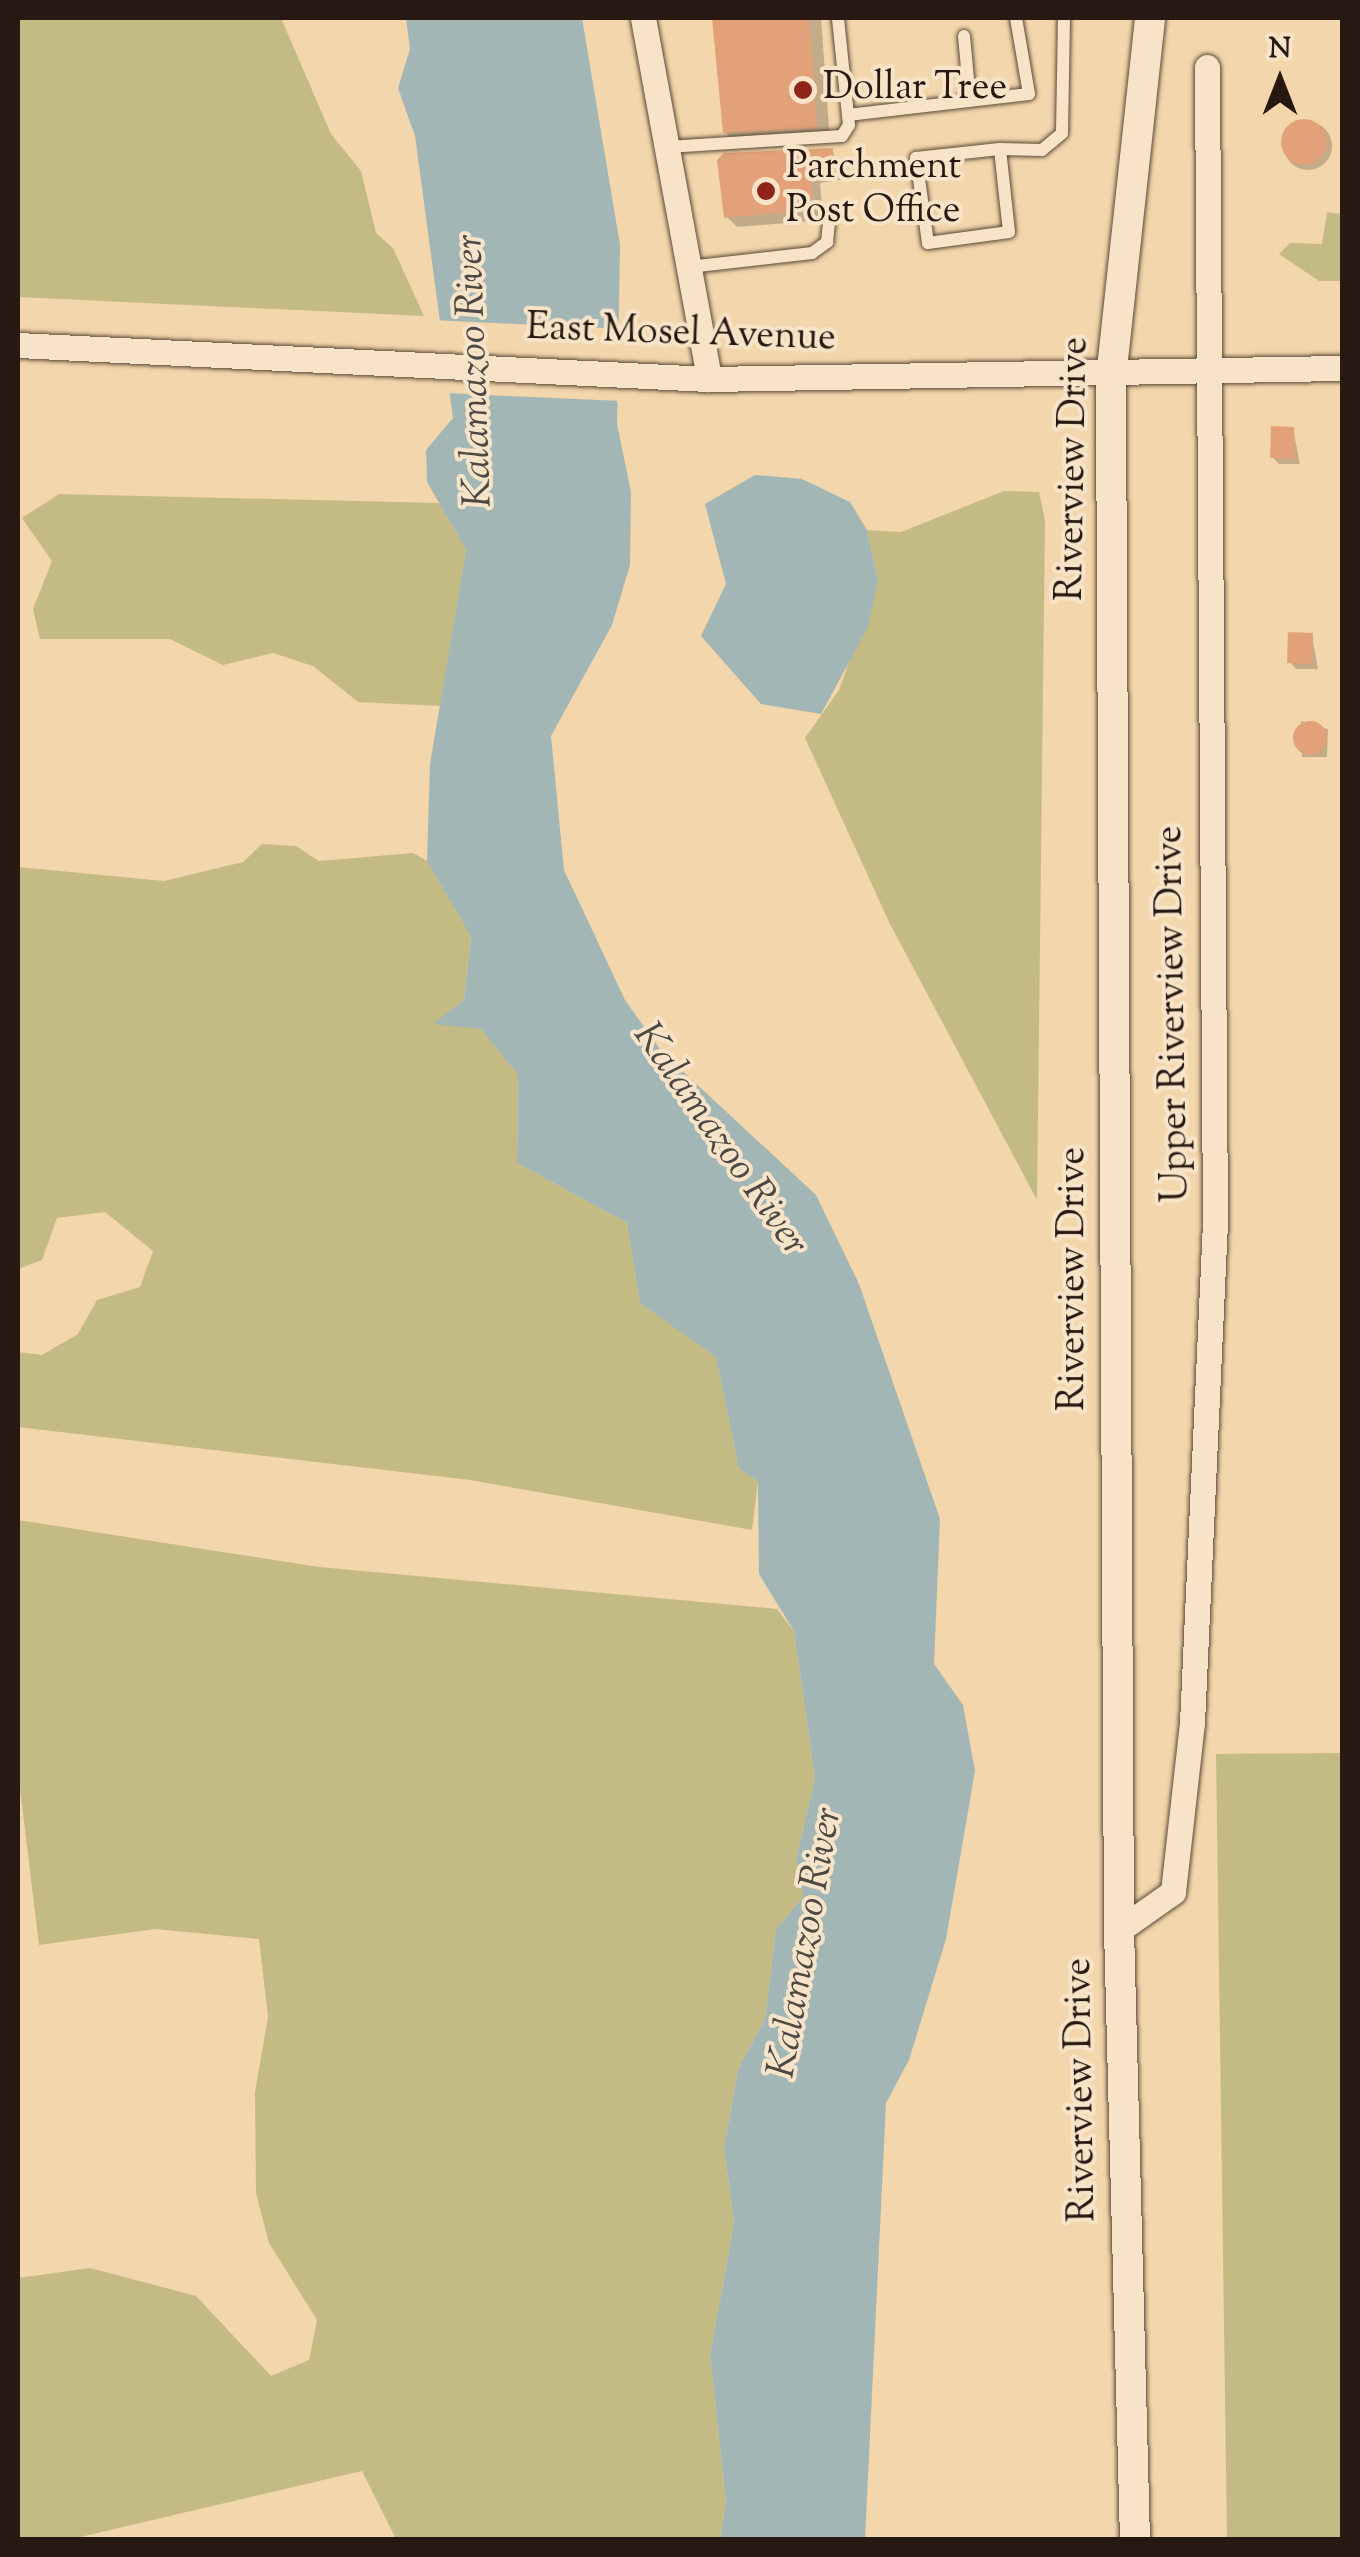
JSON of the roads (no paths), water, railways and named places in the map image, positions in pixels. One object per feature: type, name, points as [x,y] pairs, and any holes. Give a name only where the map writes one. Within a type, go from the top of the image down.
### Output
[{"type":"street","points":[[643,18],[709,378]]},
{"type":"street","name":"Riverview Drive","points":[[1135,2540],[1119,1930],[1111,378],[1146,19]]},
{"type":"street","name":"Upper Riverview Drive","points":[[1119,1930],[1173,1892],[1188,1815],[1215,1222],[1206,370],[1207,67]]},
{"type":"street","name":"East Mosel Avenue","points":[[18,344],[709,378],[1111,378],[1206,370],[1342,368]]},
{"type":"lane","points":[[667,148],[842,136],[848,115],[838,18]]},
{"type":"lane","points":[[848,115],[1029,94],[1016,18]]},
{"type":"lane","points":[[1000,149],[1009,232],[928,244],[916,158],[1000,149],[1042,150],[1062,133],[1064,18]]},
{"type":"lane","points":[[964,36],[970,101]]},
{"type":"lane","points":[[689,268],[812,253],[827,242],[830,214]]},
{"type":"water","name":"Kalamazoo River","points":[[406,18],[582,18],[620,245],[617,424],[631,492],[630,565],[612,625],[551,736],[564,870],[625,1000],[662,1052],[816,1195],[859,1284],[940,1519],[934,1664],[963,1705],[975,1771],[946,1939],[909,2060],[886,2103],[865,2539],[720,2539],[726,2503],[710,2355],[734,2223],[724,2147],[738,2069],[765,2019],[776,1929],[803,1897],[796,1859],[815,1778],[794,1631],[759,1574],[758,1481],[739,1469],[716,1357],[640,1303],[627,1223],[517,1163],[518,1075],[481,1029],[433,1024],[464,1000],[471,936],[427,861],[430,764],[466,550],[427,482],[426,450],[453,418],[415,136],[398,88],[410,49]]},
{"type":"water","points":[[755,475],[802,479],[850,502],[867,530],[878,580],[868,627],[821,714],[761,704],[701,636],[726,584],[705,504]]},
{"type":"place","name":"Dollar Tree","points":[[803,90]]},
{"type":"place","name":"Parchment Post Office","points":[[766,191]]}]
